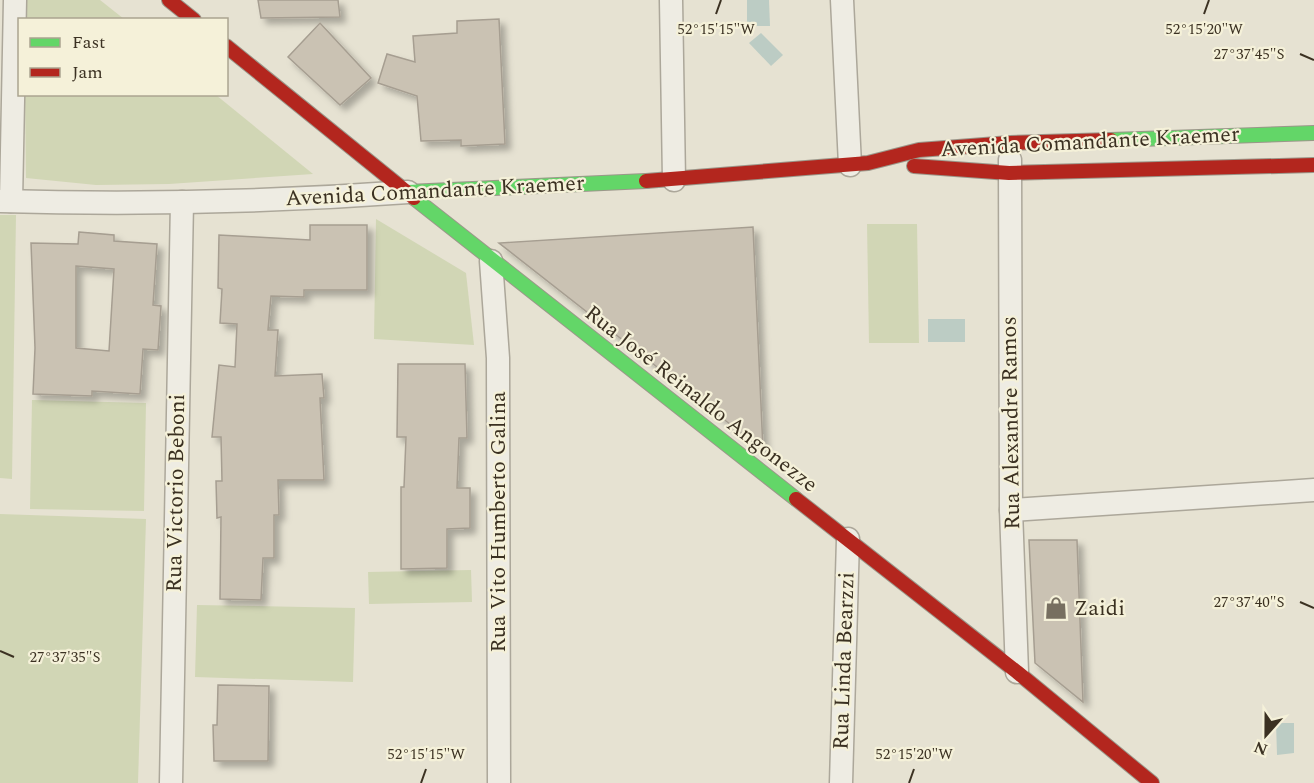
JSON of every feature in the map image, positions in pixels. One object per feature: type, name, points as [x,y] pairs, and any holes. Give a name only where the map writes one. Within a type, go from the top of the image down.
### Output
[{"type":"main road","points":[[169,0],[187,10]]},
{"type":"main road","name":"Rua José Reinaldo Angonezze","points":[[228,48],[491,261],[1017,672],[1152,783]]},
{"type":"main road","name":"Avenida Comandante Kraemer","points":[[408,192],[674,180],[859,164],[919,150],[1010,143],[1127,154],[1274,150],[1314,133]]},
{"type":"main road","name":"Avenida Comandante Kraemer","points":[[859,164],[1009,173],[1127,154],[1274,150],[1314,165]]},
{"type":"street","points":[[6,201],[15,0]]},
{"type":"street","points":[[671,0],[674,180]]},
{"type":"street","points":[[842,0],[859,164]]},
{"type":"street","name":"Rua Alexandre Ramos","points":[[1010,143],[1011,510],[1017,672]]},
{"type":"street","name":"Avenida Comandante Kraemer","points":[[6,201],[182,202],[408,192]]},
{"type":"street","name":"Rua Victorio Beboni","points":[[171,783],[182,202]]},
{"type":"street","name":"Rua Vito Humberto Galina","points":[[491,261],[498,358],[499,783]]},
{"type":"street","points":[[1011,510],[1314,490]]},
{"type":"street","name":"Rua Linda Bearzzi","points":[[841,783],[848,539]]},
{"type":"green space","points":[[25,0],[100,0],[123,18],[25,18]]},
{"type":"green space","points":[[25,96],[217,96],[313,174],[169,184],[96,185],[26,178]]},
{"type":"green space","points":[[0,215],[16,215],[12,479],[0,478]]},
{"type":"green space","points":[[376,219],[466,273],[474,345],[374,339]]},
{"type":"green space","points":[[867,224],[917,224],[919,343],[869,343]]},
{"type":"green space","points":[[32,400],[146,403],[144,511],[30,509]]},
{"type":"green space","points":[[0,514],[146,519],[138,783],[0,783]]},
{"type":"green space","points":[[471,570],[472,602],[369,604],[368,572]]},
{"type":"green space","points":[[197,605],[355,608],[353,682],[195,677]]},
{"type":"shaded area","points":[[747,0],[769,0],[770,26],[747,26]]},
{"type":"shaded area","points":[[761,33],[783,55],[771,66],[749,43]]},
{"type":"shaded area","points":[[928,319],[965,319],[965,342],[928,342]]},
{"type":"shaded area","points":[[1276,723],[1294,723],[1294,753],[1277,755]]},
{"type":"building","points":[[258,0],[338,0],[340,17],[261,18]]},
{"type":"building","points":[[499,19],[505,144],[461,146],[461,140],[421,141],[417,96],[378,83],[387,54],[415,62],[413,36],[457,33],[457,21]]},
{"type":"building","points":[[320,23],[371,78],[340,105],[288,57]]},
{"type":"building","points":[[310,225],[367,225],[367,290],[304,290],[304,297],[271,296],[268,330],[278,330],[275,376],[322,374],[324,398],[320,398],[324,480],[278,480],[279,515],[274,515],[274,558],[263,558],[261,600],[220,599],[221,517],[217,518],[216,481],[222,481],[221,437],[212,437],[219,365],[235,367],[237,324],[220,323],[222,289],[218,288],[219,235],[310,240]]},
{"type":"building","points":[[753,227],[763,450],[499,243]]},
{"type":"building","points":[[79,232],[114,235],[114,241],[157,244],[153,305],[161,306],[158,350],[143,349],[140,394],[92,391],[92,396],[33,394],[35,348],[31,243],[78,244]],"holes":[[[76,266],[114,269],[109,351],[76,348]]]},
{"type":"building","points":[[398,364],[465,364],[467,438],[459,438],[457,488],[470,488],[470,528],[447,529],[447,568],[401,569],[401,487],[404,487],[406,437],[397,437]]},
{"type":"building","name":"Zaidi","points":[[1029,540],[1077,540],[1083,702],[1035,663]]},
{"type":"building","points":[[218,685],[269,686],[268,761],[214,761],[213,725],[217,725]]},
{"type":"traffic: fast","points":[[1111,140],[1314,133]]},
{"type":"traffic: fast","points":[[408,192],[646,181]]},
{"type":"traffic: fast","points":[[414,198],[796,499]]},
{"type":"traffic: jam","points":[[169,0],[192,18]]},
{"type":"traffic: jam","points":[[228,48],[414,198]]},
{"type":"traffic: jam","points":[[646,181],[868,163],[919,150],[1010,143],[1111,140]]},
{"type":"traffic: jam","points":[[914,166],[1009,173],[1314,165]]},
{"type":"traffic: jam","points":[[796,499],[1017,672],[1152,783]]},
{"type":"place","name":"Zaidi","points":[[1056,608]]}]
